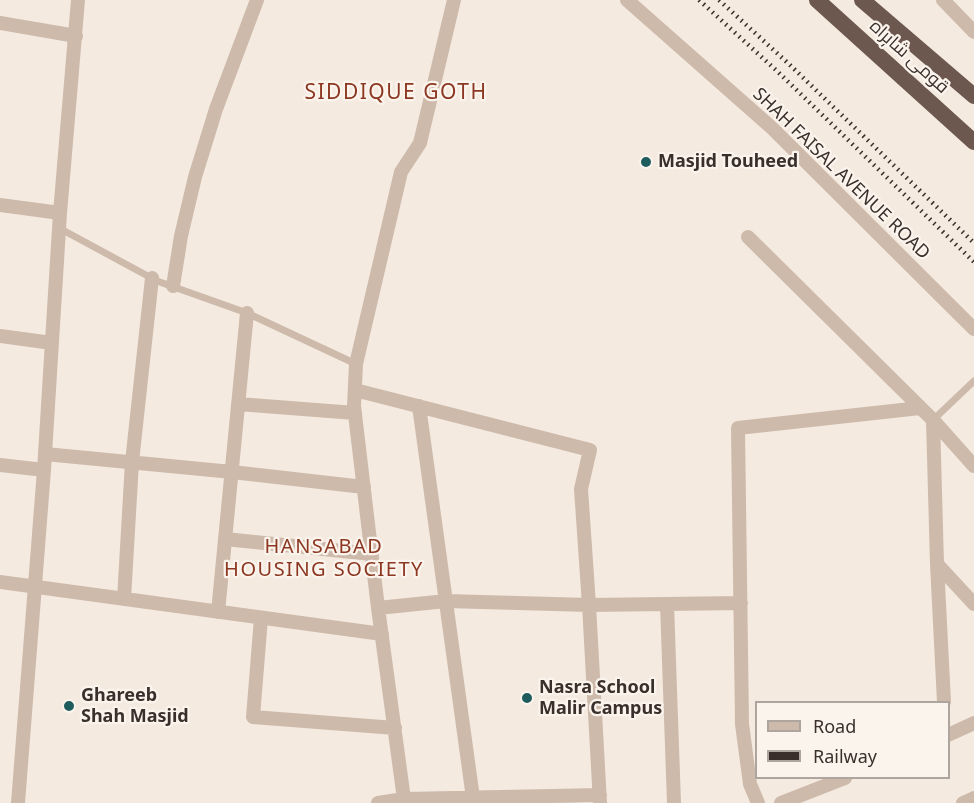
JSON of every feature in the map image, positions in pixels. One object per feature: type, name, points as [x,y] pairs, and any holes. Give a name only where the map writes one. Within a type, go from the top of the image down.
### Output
[{"type":"highway","name":"قومی شاہراہ","points":[[817,0],[974,142]]},
{"type":"highway","name":"قومی شاہراہ","points":[[862,0],[974,96]]},
{"type":"street","points":[[18,803],[44,470],[59,221],[78,0]]},
{"type":"street","points":[[173,286],[181,236],[195,177],[216,109],[257,0]]},
{"type":"street","points":[[404,799],[355,413],[356,364],[401,172],[420,143],[454,0]]},
{"type":"street","name":"SHAH FAISAL AVENUE ROAD","points":[[627,0],[772,128],[974,329]]},
{"type":"street","points":[[943,0],[974,32]]},
{"type":"street","points":[[0,23],[76,36]]},
{"type":"street","points":[[0,205],[59,221]]},
{"type":"street","points":[[748,237],[933,420],[974,466]]},
{"type":"street","points":[[124,599],[132,462],[152,278]]},
{"type":"street","points":[[218,612],[247,313]]},
{"type":"street","points":[[0,336],[52,343]]},
{"type":"street","points":[[355,390],[590,450],[581,489],[600,799],[473,798],[428,801],[404,799],[378,803]]},
{"type":"street","points":[[238,404],[355,413]]},
{"type":"street","points":[[419,406],[473,798]]},
{"type":"street","points":[[758,803],[750,784],[742,724],[738,428],[920,408]]},
{"type":"street","points":[[933,420],[944,701]]},
{"type":"street","points":[[45,454],[364,487]]},
{"type":"street","points":[[0,465],[44,470]]},
{"type":"street","points":[[225,539],[372,554]]},
{"type":"street","points":[[937,564],[974,604]]},
{"type":"street","points":[[0,582],[382,634]]},
{"type":"street","points":[[378,608],[446,601],[589,605],[741,603]]},
{"type":"street","points":[[667,604],[674,803]]},
{"type":"street","points":[[261,618],[253,717],[394,728]]},
{"type":"street","points":[[950,734],[974,723]]},
{"type":"street","points":[[781,803],[841,779]]},
{"type":"street","points":[[963,803],[974,798]]},
{"type":"lane","points":[[59,221],[152,278],[247,313],[356,364]]},
{"type":"lane","points":[[933,420],[974,381]]},
{"type":"railway","points":[[699,0],[777,71],[974,262]]},
{"type":"railway","points":[[719,0],[790,65],[974,243]]},
{"type":"place","name":"Masjid Touheed","points":[[646,162]]},
{"type":"place","name":"Nasra School Malir Campus","points":[[527,698]]},
{"type":"place","name":"Ghareeb Shah Masjid","points":[[69,706]]},
{"type":"district","name":"SIDDIQUE GOTH","points":[[396,93]]},
{"type":"district","name":"HANSABAD HOUSING SOCIETY","points":[[324,558]]}]
